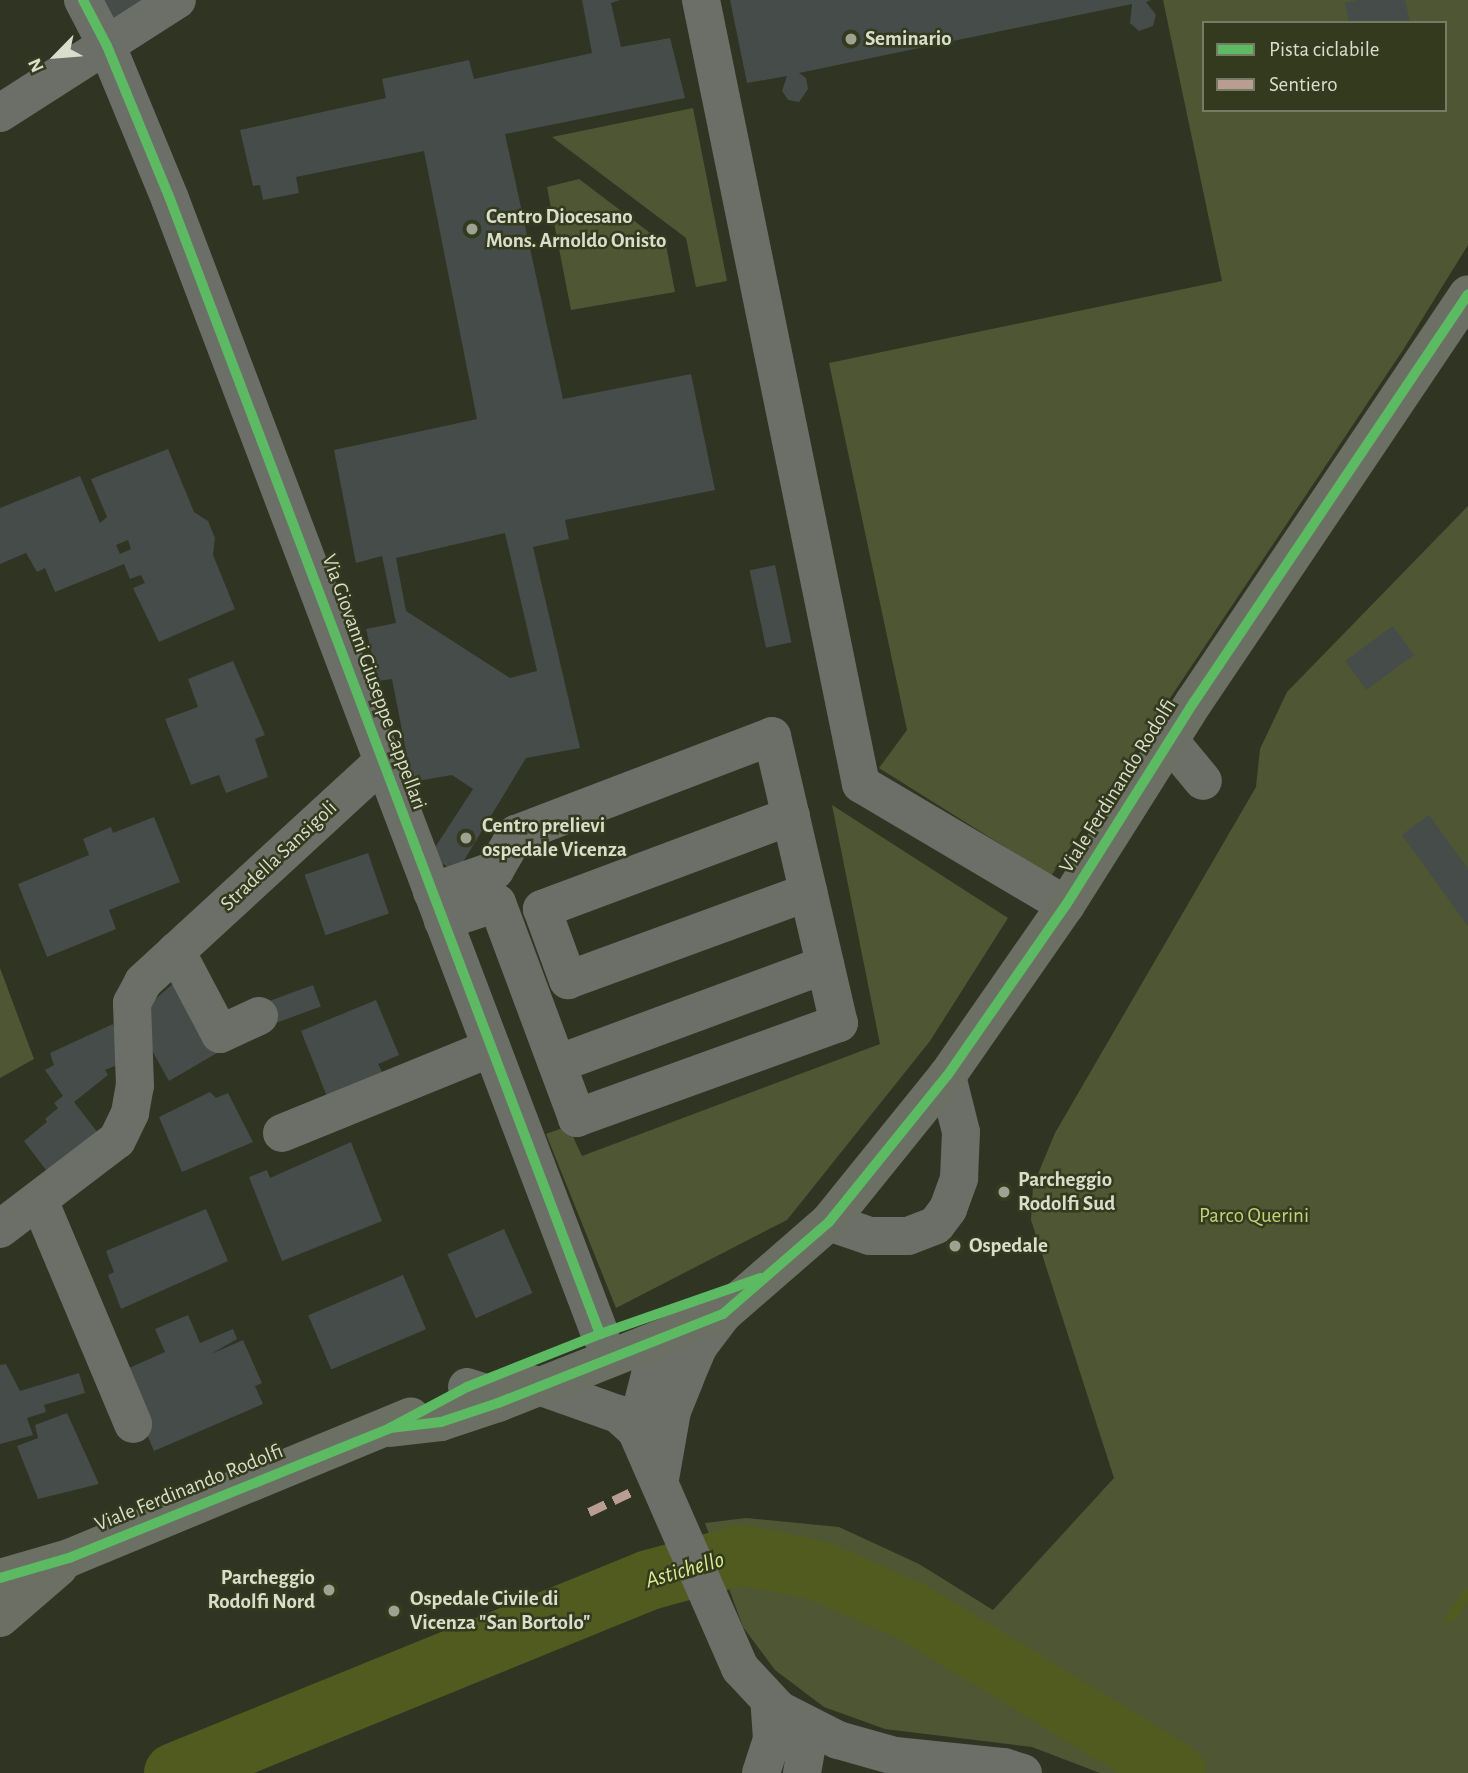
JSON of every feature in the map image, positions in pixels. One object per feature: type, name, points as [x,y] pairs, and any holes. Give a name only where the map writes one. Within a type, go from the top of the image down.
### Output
[{"type":"main road","name":"Viale Ferdinando Rodolfi","points":[[0,1578],[69,1558],[390,1428],[441,1422],[483,1395],[600,1334],[720,1303],[770,1275],[829,1222],[947,1076],[1066,905],[1169,740],[1468,293]]},
{"type":"main road","name":"Viale Ferdinando Rodolfi","points":[[483,1395],[537,1386],[671,1336]]},
{"type":"main road","name":"Viale Ferdinando Rodolfi","points":[[0,1618],[69,1558]]},
{"type":"street","name":"Via Giovanni Giuseppe Cappellari","points":[[83,0],[107,46],[170,199],[600,1334]]},
{"type":"street","points":[[0,113],[177,0]]},
{"type":"street","points":[[701,0],[861,784],[1066,905]]},
{"type":"street","points":[[772,736],[839,1023],[577,1118],[497,903],[438,906],[495,870],[516,834],[772,736]]},
{"type":"street","points":[[1169,740],[1203,781]]},
{"type":"street","name":"Stradella Sansigoli","points":[[0,1229],[117,1140],[130,1113],[135,1086],[132,1003],[143,982],[382,762]]},
{"type":"street","points":[[791,816],[542,909],[568,980],[808,892]]},
{"type":"street","points":[[176,951],[220,1034],[259,1016]]},
{"type":"street","points":[[557,1064],[825,965]]},
{"type":"street","points":[[282,1133],[491,1048]]},
{"type":"street","points":[[829,1222],[870,1236],[908,1236],[936,1225],[948,1209],[959,1178],[961,1132],[947,1076]]},
{"type":"street","points":[[39,1200],[132,1424]]},
{"type":"street","points":[[636,1430],[652,1367],[671,1336],[720,1303]]},
{"type":"street","points":[[660,1479],[672,1412],[698,1347],[720,1303]]},
{"type":"street","points":[[537,1386],[618,1415],[636,1430],[660,1479],[740,1668],[769,1700],[810,1727],[872,1749],[938,1766],[1023,1773]]},
{"type":"street","points":[[483,1395],[599,1433],[660,1479]]},
{"type":"street","points":[[761,1773],[772,1739],[769,1700]]},
{"type":"street","points":[[802,1773],[810,1727]]},
{"type":"green space","points":[[1163,0],[1468,0],[1468,245],[1403,350],[1051,876],[879,768],[907,730],[829,363],[1222,281]]},
{"type":"green space","points":[[693,108],[727,281],[696,287],[686,238],[552,137]]},
{"type":"green space","points":[[579,179],[666,245],[675,292],[571,310],[547,187]]},
{"type":"green space","name":"Parco Querini","points":[[1468,506],[1468,1773],[1100,1773],[1032,1747],[885,1729],[824,1707],[775,1670],[743,1627],[705,1523],[746,1518],[839,1527],[919,1564],[993,1610],[1114,1478],[1031,1220],[1033,1186],[1055,1133],[1256,787],[1260,749],[1287,692]]},
{"type":"green space","points":[[832,805],[1008,918],[930,1041],[787,1220],[616,1308],[546,1134],[568,1126],[582,1156],[880,1044]]},
{"type":"green space","points":[[0,968],[34,1059],[0,1078]]},
{"type":"building","points":[[94,0],[148,0],[109,25]]},
{"type":"building","points":[[582,0],[620,0],[611,3],[621,47],[670,38],[685,98],[505,134],[563,399],[691,374],[715,490],[565,520],[569,539],[533,547],[580,748],[526,758],[457,872],[434,859],[432,852],[473,789],[452,775],[412,782],[392,679],[378,681],[366,629],[396,623],[382,556],[356,563],[334,450],[477,419],[424,151],[296,177],[299,193],[263,200],[260,185],[253,186],[240,130],[386,98],[382,79],[469,60],[474,79],[592,53]],"holes":[[[505,533],[537,671],[510,678],[406,611],[396,558]]]},
{"type":"building","name":"Seminario","points":[[730,0],[1151,0],[1146,2],[1156,15],[1153,26],[1139,31],[1130,23],[1132,4],[799,73],[806,78],[808,89],[799,102],[788,100],[782,91],[787,76],[747,83]]},
{"type":"building","points":[[1358,0],[1405,0],[1410,21],[1349,21],[1345,3]]},
{"type":"building","points":[[168,449],[194,512],[208,521],[215,538],[213,555],[235,609],[159,642],[133,588],[145,583],[141,575],[130,579],[124,564],[55,592],[45,568],[37,572],[26,553],[0,564],[0,508],[80,476],[100,523],[107,517],[91,479]],"holes":[[[128,540],[131,549],[120,554],[116,545]]]},
{"type":"building","points":[[775,565],[791,642],[766,648],[750,570]]},
{"type":"building","points":[[1393,626],[1414,655],[1366,690],[1345,661]]},
{"type":"building","points":[[233,661],[265,735],[255,739],[268,777],[226,793],[219,775],[191,785],[165,719],[198,707],[188,679]]},
{"type":"building","points":[[1429,815],[1468,869],[1468,926],[1402,835]]},
{"type":"building","points":[[154,817],[180,882],[109,910],[116,929],[47,957],[18,884],[89,855],[83,839],[111,827],[113,833]]},
{"type":"building","points":[[368,853],[389,914],[325,935],[305,875]]},
{"type":"building","points":[[183,975],[222,1050],[169,1081],[145,1038],[144,1009]]},
{"type":"building","points":[[313,985],[321,1007],[268,1026],[260,1004]]},
{"type":"building","points":[[376,1000],[399,1055],[378,1064],[384,1076],[328,1099],[301,1031]]},
{"type":"building","points":[[113,1024],[127,1061],[105,1070],[108,1075],[74,1102],[98,1133],[49,1174],[24,1141],[47,1122],[45,1119],[58,1108],[54,1103],[63,1096],[45,1070],[54,1065],[50,1053]]},
{"type":"building","points":[[210,1092],[216,1098],[228,1093],[253,1142],[182,1172],[159,1117]]},
{"type":"building","points":[[351,1142],[382,1221],[282,1261],[249,1177],[267,1170],[270,1178]]},
{"type":"building","points":[[206,1209],[228,1261],[121,1309],[108,1275],[114,1272],[106,1251]]},
{"type":"building","points":[[504,1229],[532,1293],[476,1318],[447,1254]]},
{"type":"building","points":[[403,1275],[426,1329],[331,1370],[308,1315]]},
{"type":"building","points":[[188,1315],[200,1343],[233,1329],[237,1339],[211,1354],[243,1340],[262,1383],[255,1386],[263,1404],[154,1451],[120,1372],[165,1352],[155,1329]]},
{"type":"building","points":[[6,1364],[20,1391],[79,1373],[85,1393],[44,1405],[46,1412],[27,1418],[33,1435],[0,1444],[0,1365]]},
{"type":"building","points":[[67,1413],[99,1484],[38,1499],[17,1446],[38,1438],[35,1425]]},
{"type":"waterway","name":"Astichello","points":[[174,1773],[649,1580],[741,1555],[817,1570],[914,1613],[1176,1773]]},
{"type":"waterway","points":[[1450,1618],[1468,1593]]},
{"type":"marked path","points":[[589,1512],[631,1492]]},
{"type":"cycle path","points":[[83,0],[107,46],[170,199],[600,1334]]},
{"type":"cycle path","points":[[390,1428],[441,1422],[498,1403],[723,1314],[829,1222],[947,1076],[1066,905],[1194,702],[1468,294]]},
{"type":"cycle path","points":[[0,1578],[69,1558],[390,1428],[467,1387],[600,1334],[761,1278]]},
{"type":"place","name":"Seminario","points":[[851,39]]},
{"type":"place","name":"Centro Diocesano Mons. Arnoldo Onisto","points":[[472,229]]},
{"type":"place","name":"Centro prelievi ospedale Vicenza","points":[[466,838]]},
{"type":"place","name":"Parcheggio Rodolfi Sud","points":[[1004,1192]]},
{"type":"place","name":"Ospedale","points":[[955,1246]]},
{"type":"place","name":"Parcheggio Rodolfi Nord","points":[[329,1590]]},
{"type":"place","name":"Ospedale Civile di Vicenza \"San Bortolo\"","points":[[394,1611]]}]
